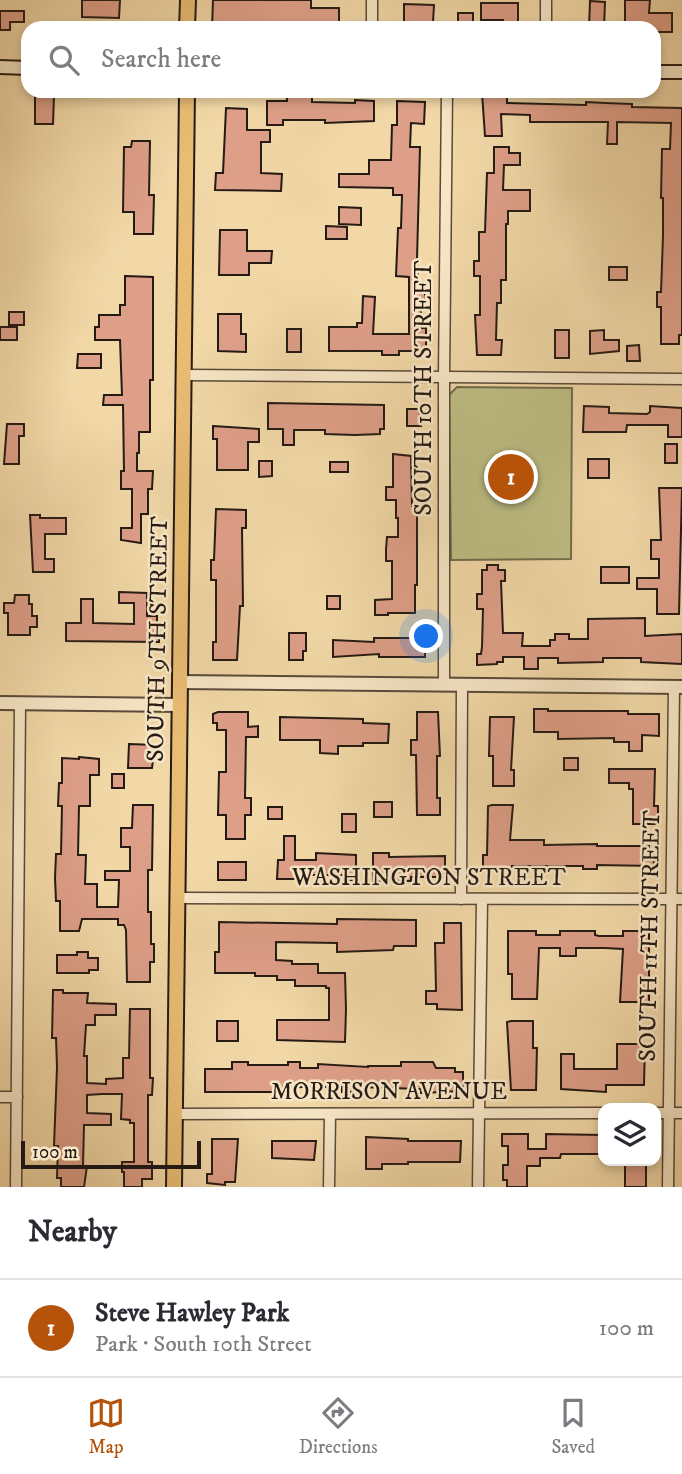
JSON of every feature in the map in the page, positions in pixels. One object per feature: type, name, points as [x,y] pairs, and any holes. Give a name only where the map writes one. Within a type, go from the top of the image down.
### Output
[{"type":"main road","points":[[187,21],[188,0]]},
{"type":"main road","name":"SOUTH 9TH STREET","points":[[174,1187],[187,98]]},
{"type":"street","points":[[372,0],[372,21]]},
{"type":"street","points":[[546,0],[546,21]]},
{"type":"street","points":[[0,67],[21,68]]},
{"type":"street","points":[[661,72],[682,72]]},
{"type":"street","name":"SOUTH 10TH STREET","points":[[444,684],[447,98]]},
{"type":"street","points":[[185,375],[682,379]]},
{"type":"street","points":[[180,682],[678,687]]},
{"type":"street","points":[[461,899],[462,684]]},
{"type":"street","name":"SOUTH 11TH STREET","points":[[668,1187],[676,900],[678,687]]},
{"type":"street","points":[[0,703],[180,705]]},
{"type":"street","points":[[16,1187],[20,704]]},
{"type":"street","name":"WASHINGTON STREET","points":[[177,898],[676,900]]},
{"type":"street","points":[[478,1187],[482,899]]},
{"type":"street","points":[[0,1097],[17,1097]]},
{"type":"street","name":"MORRISON AVENUE","points":[[175,1114],[598,1113]]},
{"type":"street","points":[[661,1113],[682,1113]]},
{"type":"street","points":[[330,1114],[330,1187]]},
{"type":"green space","points":[[457,387],[572,388],[571,559],[451,560],[449,395]]},
{"type":"building","points":[[82,0],[120,0],[119,18],[82,17]]},
{"type":"building","points":[[213,0],[311,0],[311,8],[339,8],[339,21],[212,21]]},
{"type":"building","points":[[625,0],[650,0],[649,13],[672,13],[672,32],[661,32],[661,21],[625,21]]},
{"type":"building","points":[[590,1],[605,2],[604,21],[589,21]]},
{"type":"building","points":[[481,3],[518,3],[518,21],[481,20]]},
{"type":"building","points":[[404,4],[434,5],[433,21],[404,21]]},
{"type":"building","points":[[0,11],[24,11],[24,21],[10,22],[10,30],[0,30]]},
{"type":"building","points":[[458,13],[473,13],[473,21],[458,21]]},
{"type":"building","points":[[35,98],[54,98],[53,124],[35,124]]},
{"type":"building","points":[[287,98],[312,98],[312,102],[374,101],[374,121],[325,123],[325,120],[283,120],[283,125],[267,125],[267,101],[287,101]]},
{"type":"building","points":[[482,98],[507,98],[507,103],[586,105],[586,102],[632,104],[632,107],[682,108],[682,335],[679,335],[679,344],[661,344],[661,307],[657,307],[657,292],[661,292],[663,236],[662,149],[670,149],[671,123],[617,122],[617,144],[607,144],[608,122],[530,122],[530,115],[501,114],[502,136],[485,136]]},
{"type":"building","points":[[397,101],[425,102],[424,124],[411,123],[410,147],[420,147],[417,259],[418,288],[425,288],[425,307],[421,307],[420,328],[426,328],[426,351],[399,351],[399,355],[382,355],[382,351],[329,351],[329,327],[357,327],[357,323],[362,323],[363,296],[375,297],[373,334],[409,334],[409,277],[396,276],[402,195],[393,195],[393,188],[339,187],[339,174],[369,174],[369,160],[391,160],[392,125],[397,125]]},
{"type":"building","points":[[226,108],[247,109],[247,130],[270,130],[270,142],[261,142],[261,173],[282,174],[281,191],[215,190],[216,173],[223,173]]},
{"type":"building","points":[[132,141],[150,141],[149,195],[154,195],[153,234],[134,234],[134,212],[123,212],[124,147],[131,147]]},
{"type":"building","points":[[494,147],[509,147],[509,153],[520,153],[520,165],[504,165],[503,190],[530,190],[530,211],[508,211],[506,280],[501,280],[501,303],[497,303],[496,340],[502,340],[501,355],[477,355],[475,315],[480,315],[480,276],[474,276],[474,261],[479,261],[479,232],[485,232],[487,173],[494,173]]},
{"type":"building","points":[[339,207],[361,208],[361,225],[339,224]]},
{"type":"building","points":[[326,226],[347,227],[347,239],[326,239]]},
{"type":"building","points":[[220,230],[247,230],[247,251],[272,251],[271,263],[249,263],[249,275],[219,275]]},
{"type":"building","points":[[609,267],[627,267],[627,280],[609,280]]},
{"type":"building","points":[[125,276],[153,277],[150,432],[139,432],[137,471],[153,471],[152,489],[148,489],[148,514],[141,514],[141,543],[121,540],[121,528],[132,528],[132,489],[121,489],[121,471],[124,471],[123,405],[103,405],[104,395],[122,395],[120,340],[95,340],[99,315],[120,315],[120,305],[125,305]]},
{"type":"building","points":[[9,312],[24,312],[24,325],[9,325]]},
{"type":"building","points":[[218,314],[241,314],[241,334],[246,334],[246,352],[218,351]]},
{"type":"building","points":[[0,327],[17,327],[17,340],[0,340]]},
{"type":"building","points":[[287,329],[301,329],[301,352],[287,352]]},
{"type":"building","points":[[555,330],[569,330],[569,358],[555,358]]},
{"type":"building","points":[[604,330],[604,340],[619,340],[619,351],[590,354],[590,331]]},
{"type":"building","points":[[639,345],[640,361],[627,361],[627,346]]},
{"type":"building","points":[[78,354],[101,354],[101,368],[77,368]]},
{"type":"building","points":[[268,403],[384,405],[384,429],[380,429],[380,434],[355,435],[325,434],[325,430],[294,430],[294,445],[283,445],[283,429],[268,429]]},
{"type":"building","points":[[584,406],[609,407],[609,413],[647,414],[650,412],[650,406],[682,408],[682,437],[668,437],[668,425],[627,425],[626,432],[583,432]]},
{"type":"building","points":[[407,409],[419,409],[421,426],[407,426]]},
{"type":"building","points":[[7,424],[24,424],[24,436],[19,436],[19,464],[4,464]]},
{"type":"building","points":[[213,426],[259,429],[259,442],[248,442],[248,470],[217,470],[217,439],[213,439]]},
{"type":"building","points":[[665,444],[677,444],[677,463],[665,463]]},
{"type":"building","points":[[393,454],[411,456],[412,506],[417,506],[415,613],[375,615],[375,600],[392,599],[392,561],[386,561],[386,549],[387,537],[398,537],[398,518],[396,500],[386,500],[386,487],[393,487]]},
{"type":"building","points":[[588,459],[609,459],[609,478],[588,478]]},
{"type":"building","points":[[259,461],[272,461],[272,476],[259,477]]},
{"type":"building","points":[[330,462],[348,462],[348,472],[330,472]]},
{"type":"building","points":[[659,488],[682,488],[679,614],[657,614],[657,589],[637,589],[637,578],[659,578],[659,559],[651,559],[651,540],[661,540]]},
{"type":"building","points":[[216,509],[246,510],[246,528],[242,528],[243,606],[240,606],[237,660],[213,660],[213,642],[216,642],[216,580],[211,580],[211,560],[214,560]]},
{"type":"building","points":[[30,515],[40,515],[40,518],[66,518],[66,534],[45,534],[45,559],[54,559],[54,572],[33,572]]},
{"type":"building","points":[[487,565],[498,565],[498,570],[505,570],[505,581],[501,581],[503,633],[523,633],[522,646],[550,646],[550,640],[555,640],[555,634],[569,634],[569,639],[588,639],[588,619],[645,618],[645,636],[682,634],[682,664],[641,662],[641,658],[603,658],[603,662],[558,663],[558,658],[538,658],[538,669],[524,669],[524,657],[503,657],[503,662],[497,664],[477,665],[477,654],[481,654],[482,647],[483,609],[477,609],[477,594],[482,594],[482,570],[487,570]]},
{"type":"building","points":[[601,567],[629,567],[629,583],[601,583]]},
{"type":"building","points":[[119,592],[147,593],[147,616],[157,616],[159,642],[66,641],[66,623],[81,623],[81,599],[93,599],[93,623],[134,624],[134,603],[119,603]]},
{"type":"building","points":[[15,595],[29,595],[32,616],[37,616],[37,627],[30,627],[30,635],[8,635],[8,613],[4,613],[4,603],[14,603]]},
{"type":"building","points":[[327,596],[340,596],[340,609],[327,609]]},
{"type":"building","points":[[289,633],[306,633],[303,660],[289,660]]},
{"type":"building","points":[[374,638],[416,638],[416,643],[425,643],[425,657],[379,657],[379,654],[333,657],[333,640],[374,642]]},
{"type":"building","points":[[534,709],[659,714],[659,736],[642,735],[642,751],[629,751],[629,742],[614,742],[614,738],[558,739],[558,732],[534,732]]},
{"type":"building","points":[[248,712],[248,727],[258,726],[258,737],[246,737],[245,798],[251,798],[251,815],[245,815],[245,839],[226,839],[226,815],[218,815],[219,772],[226,772],[226,730],[217,730],[217,723],[213,723],[213,714]]},
{"type":"building","points":[[417,712],[438,712],[440,756],[437,756],[437,798],[440,798],[440,815],[417,815],[416,755],[411,755],[411,740],[417,740]]},
{"type":"building","points":[[280,717],[363,719],[363,723],[389,724],[388,743],[338,746],[338,754],[320,753],[320,740],[280,740]]},
{"type":"building","points":[[490,717],[514,717],[511,770],[514,770],[514,786],[493,786],[493,756],[489,756]]},
{"type":"building","points":[[129,744],[155,745],[152,768],[128,768]]},
{"type":"building","points":[[62,758],[99,759],[99,775],[90,775],[90,806],[79,806],[78,855],[86,855],[85,884],[97,884],[97,907],[118,907],[119,880],[105,880],[105,871],[130,871],[130,847],[121,847],[121,828],[132,828],[133,805],[153,805],[152,870],[148,870],[148,912],[151,912],[151,944],[154,944],[150,982],[127,982],[126,930],[124,925],[118,925],[118,919],[82,919],[79,931],[60,931],[60,901],[56,901],[55,878],[56,854],[61,854],[62,806],[58,806],[59,783],[62,783]]},
{"type":"building","points":[[564,758],[578,758],[578,770],[564,770]]},
{"type":"building","points":[[609,769],[655,769],[654,806],[658,806],[658,824],[633,824],[633,789],[629,789],[629,783],[609,783]]},
{"type":"building","points":[[112,774],[124,774],[124,788],[112,788]]},
{"type":"building","points":[[374,802],[392,802],[392,817],[374,817]]},
{"type":"building","points":[[513,805],[510,840],[544,840],[544,845],[649,846],[649,850],[654,850],[654,866],[597,865],[597,869],[583,869],[583,866],[512,866],[512,869],[483,869],[483,855],[487,855],[488,806]]},
{"type":"building","points":[[268,807],[282,807],[282,819],[268,819]]},
{"type":"building","points":[[342,814],[356,814],[356,832],[342,832]]},
{"type":"building","points":[[284,836],[295,836],[295,860],[316,860],[316,853],[356,855],[356,880],[346,880],[346,875],[308,875],[308,879],[277,879],[278,860],[284,860]]},
{"type":"building","points":[[373,853],[389,853],[389,857],[445,856],[445,877],[411,877],[411,881],[373,881]]},
{"type":"building","points":[[218,862],[246,862],[246,880],[218,880]]},
{"type":"building","points":[[337,919],[416,920],[416,946],[394,946],[393,950],[337,952],[337,943],[276,942],[276,960],[292,961],[292,964],[318,964],[318,973],[345,973],[346,1009],[345,1042],[277,1040],[277,1020],[329,1020],[329,988],[295,986],[295,980],[277,980],[277,976],[255,976],[255,973],[215,973],[215,952],[219,952],[219,922],[337,924]]},
{"type":"building","points":[[444,923],[461,923],[462,1010],[437,1009],[437,1004],[426,1004],[426,991],[436,991],[435,943],[444,943]]},
{"type":"building","points":[[508,931],[536,931],[536,935],[560,935],[560,931],[595,931],[595,935],[599,936],[623,936],[623,931],[649,931],[649,1002],[620,1002],[623,949],[605,948],[576,948],[576,956],[560,956],[560,948],[539,948],[537,999],[512,999],[512,974],[508,974]]},
{"type":"building","points":[[77,952],[88,952],[88,958],[98,958],[98,970],[89,970],[89,973],[57,973],[57,955],[77,955]]},
{"type":"building","points":[[53,990],[63,990],[63,993],[88,993],[87,1003],[116,1004],[116,1015],[95,1015],[95,1025],[86,1025],[84,1056],[87,1056],[87,1083],[106,1084],[106,1079],[123,1078],[123,1058],[129,1058],[130,1009],[150,1009],[150,1078],[153,1078],[152,1095],[148,1095],[148,1162],[152,1162],[152,1179],[142,1179],[142,1187],[124,1187],[122,1162],[134,1162],[134,1123],[121,1119],[122,1094],[102,1094],[87,1095],[87,1113],[111,1114],[111,1125],[84,1125],[83,1166],[87,1166],[84,1187],[61,1187],[61,1178],[57,1178],[58,1146],[54,1146],[57,1067],[56,1038],[52,1038]]},
{"type":"building","points":[[217,1021],[238,1021],[238,1041],[217,1041]]},
{"type":"building","points":[[533,1021],[533,1048],[537,1048],[536,1090],[511,1090],[507,1022]]},
{"type":"building","points":[[617,1044],[645,1044],[644,1085],[606,1085],[606,1092],[561,1089],[561,1054],[574,1054],[574,1069],[617,1069]]},
{"type":"building","points":[[232,1062],[248,1062],[248,1065],[288,1065],[288,1062],[300,1062],[300,1068],[318,1068],[318,1064],[368,1067],[401,1066],[401,1062],[433,1062],[436,1068],[455,1068],[455,1072],[463,1072],[463,1091],[421,1093],[421,1089],[358,1087],[358,1092],[342,1092],[342,1087],[303,1087],[274,1088],[274,1092],[205,1092],[205,1069],[232,1069]]},
{"type":"building","points":[[502,1134],[528,1134],[528,1149],[546,1149],[546,1134],[598,1135],[598,1154],[561,1154],[560,1158],[540,1158],[540,1166],[527,1166],[527,1187],[507,1187],[507,1180],[503,1180],[503,1165],[508,1165],[508,1146],[502,1146]]},
{"type":"building","points":[[366,1137],[408,1141],[461,1141],[460,1162],[408,1162],[382,1164],[382,1169],[366,1169]]},
{"type":"building","points":[[212,1139],[238,1139],[235,1182],[225,1182],[225,1185],[207,1183],[207,1174],[212,1174]]},
{"type":"building","points":[[272,1141],[316,1141],[314,1160],[272,1158]]},
{"type":"building","points":[[625,1166],[646,1166],[646,1187],[625,1187]]},
{"type":"place","name":"Steve Hawley Park","points":[[511,477]]}]
